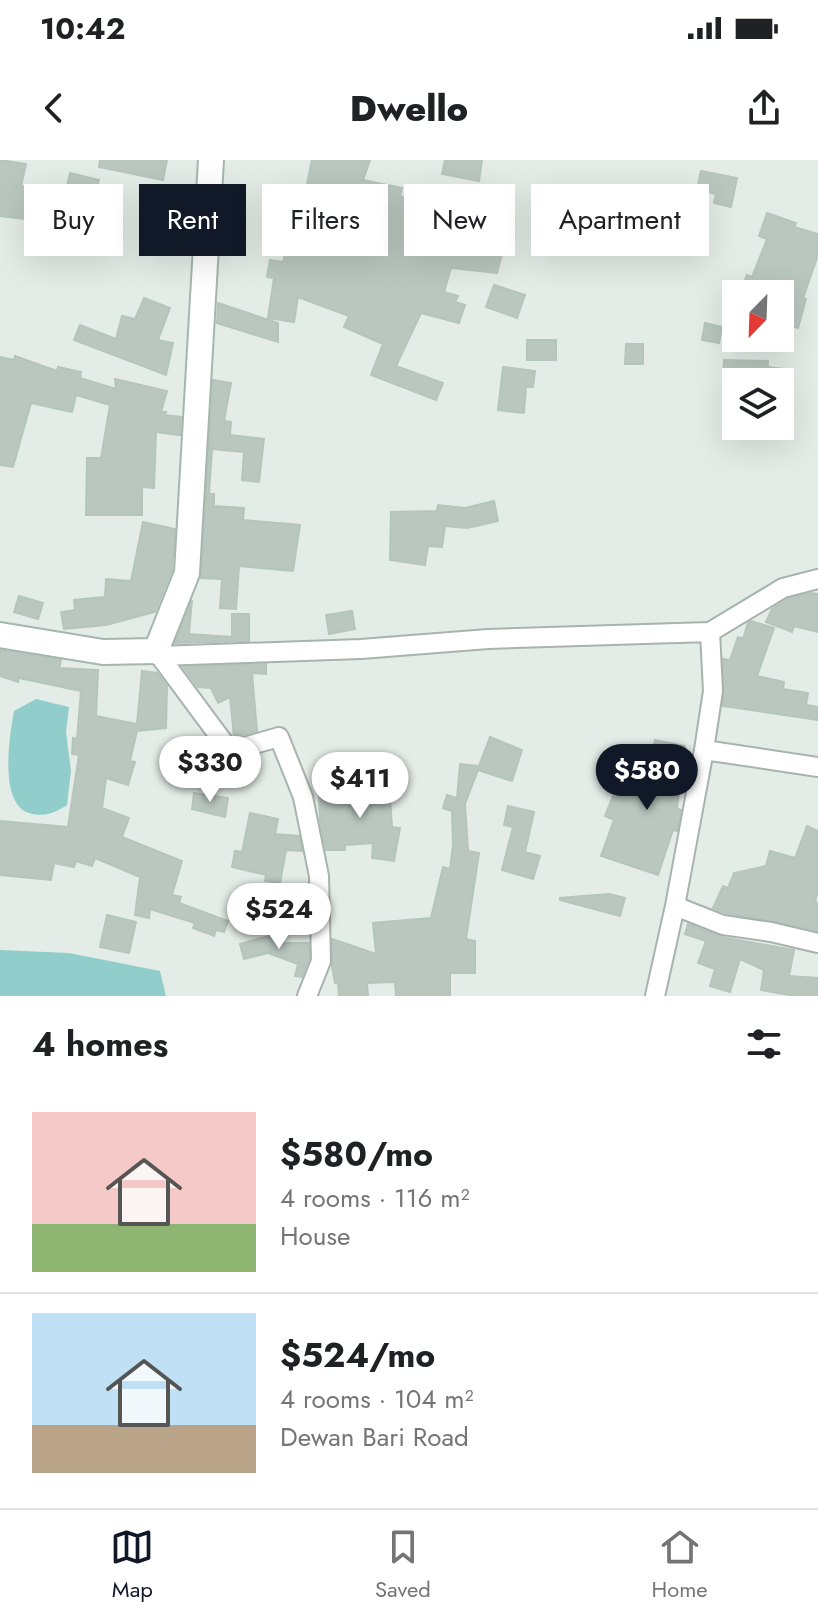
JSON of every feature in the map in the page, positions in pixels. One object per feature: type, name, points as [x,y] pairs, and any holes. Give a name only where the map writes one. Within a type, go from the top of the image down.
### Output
[{"type":"main road","points":[[0,635],[103,652],[157,654],[187,573],[211,160]]},
{"type":"street","points":[[157,654],[361,649],[488,639],[710,632],[783,588],[818,579]]},
{"type":"street","points":[[655,996],[675,906],[713,691],[710,632]]},
{"type":"street","points":[[157,654],[230,751],[279,737],[303,797],[319,876],[321,961],[307,996]]},
{"type":"street","points":[[704,750],[818,767]]},
{"type":"street","points":[[675,906],[723,925],[818,943]]},
{"type":"water","points":[[36,699],[69,707],[66,732],[71,771],[67,805],[42,815],[26,812],[18,805],[12,795],[8,767],[14,711]]},
{"type":"water","points":[[0,950],[69,953],[160,971],[166,996],[0,996]]},
{"type":"building","points":[[0,160],[26,164],[21,186],[24,186],[24,219],[0,216]]},
{"type":"building","points":[[100,160],[167,160],[163,180],[99,167]]},
{"type":"building","points":[[312,160],[370,160],[363,180],[382,184],[307,184]]},
{"type":"building","points":[[445,160],[482,160],[479,181],[442,174]]},
{"type":"building","points":[[701,171],[737,178],[731,207],[714,203],[716,194],[709,192],[709,184],[698,184]]},
{"type":"building","points":[[70,173],[99,180],[98,184],[67,184]]},
{"type":"building","points":[[388,185],[402,188],[404,256],[501,256],[497,273],[451,268],[444,292],[458,296],[455,302],[465,305],[459,323],[421,313],[396,366],[443,383],[436,400],[371,375],[383,344],[344,327],[349,316],[298,297],[294,322],[268,318],[274,278],[267,277],[270,260],[283,262],[284,256],[388,256]]},
{"type":"building","points":[[767,213],[796,223],[794,227],[818,234],[818,255],[803,298],[806,299],[798,328],[794,327],[794,280],[745,280],[747,275],[752,277],[767,239],[759,236]]},
{"type":"building","points":[[494,285],[525,295],[517,318],[486,307]]},
{"type":"building","points":[[144,298],[170,308],[158,340],[173,343],[166,375],[74,340],[80,325],[116,339],[122,316],[135,319]]},
{"type":"building","points":[[218,303],[278,323],[278,342],[217,323]]},
{"type":"building","points":[[705,323],[722,327],[719,343],[702,340]]},
{"type":"building","points":[[527,340],[556,340],[556,360],[527,360]]},
{"type":"building","points":[[626,344],[643,344],[643,364],[625,364]]},
{"type":"building","points":[[15,356],[57,371],[58,367],[81,372],[80,378],[116,389],[115,379],[167,391],[161,412],[181,417],[180,435],[156,432],[154,488],[142,487],[142,515],[86,515],[87,458],[101,458],[110,405],[76,395],[72,412],[31,403],[13,467],[0,465],[0,357],[14,360]]},
{"type":"building","points":[[724,360],[768,361],[768,367],[776,368],[724,368]]},
{"type":"building","points":[[503,367],[535,371],[533,387],[526,387],[524,413],[498,410]]},
{"type":"building","points":[[213,380],[231,383],[224,421],[231,422],[230,435],[264,439],[259,482],[242,480],[244,452],[212,449],[209,494],[214,494],[214,506],[244,508],[243,520],[300,525],[293,571],[239,566],[236,609],[220,608],[222,579],[201,578]]},
{"type":"building","points":[[494,501],[498,521],[467,528],[445,526],[442,547],[428,546],[425,565],[390,560],[391,512],[437,511],[438,505],[465,508]]},
{"type":"building","points":[[143,522],[175,529],[172,570],[155,612],[106,625],[64,629],[61,612],[75,610],[74,600],[105,597],[106,579],[131,581]]},
{"type":"building","points":[[818,594],[818,632],[794,626],[792,632],[766,622],[772,609],[788,599]]},
{"type":"building","points":[[19,596],[43,603],[38,619],[14,612]]},
{"type":"building","points":[[192,600],[189,634],[232,637],[232,614],[249,614],[249,641],[175,643]]},
{"type":"building","points":[[352,611],[355,629],[329,634],[326,615]]},
{"type":"building","points":[[751,621],[774,628],[757,676],[784,682],[783,689],[808,693],[806,705],[818,707],[818,720],[723,706],[723,659],[730,660],[738,637],[743,639]]},
{"type":"building","points":[[0,650],[61,660],[59,668],[98,670],[96,716],[137,724],[142,671],[157,673],[167,686],[166,728],[137,731],[130,761],[135,762],[128,785],[106,778],[102,808],[129,818],[122,837],[182,861],[172,895],[181,897],[179,903],[228,921],[224,932],[216,930],[214,936],[193,928],[195,923],[150,909],[149,918],[135,915],[140,877],[95,858],[92,866],[76,861],[74,867],[54,863],[51,880],[0,875],[0,821],[68,827],[79,755],[72,754],[73,738],[77,739],[81,691],[19,678],[18,682],[0,676]]},
{"type":"building","points":[[266,664],[266,674],[252,673],[257,731],[234,737],[230,697],[218,703],[211,688],[198,687],[183,667]]},
{"type":"building","points":[[490,737],[522,750],[512,781],[478,770],[465,804],[468,851],[479,853],[466,939],[475,941],[475,973],[450,973],[450,996],[396,996],[395,982],[367,983],[368,996],[339,996],[332,967],[332,939],[376,954],[373,923],[431,918],[443,867],[450,869],[452,811],[443,808],[447,795],[457,798],[460,764],[479,766]]},
{"type":"building","points":[[655,740],[685,746],[677,831],[673,830],[658,875],[601,856],[614,820],[605,816],[613,796],[617,798],[623,776],[645,783]]},
{"type":"building","points":[[389,782],[392,827],[400,828],[394,861],[372,858],[373,843],[345,845],[345,850],[326,850],[319,794],[365,791],[364,784]]},
{"type":"building","points":[[194,793],[228,798],[225,817],[192,809]]},
{"type":"building","points":[[508,806],[534,812],[525,852],[540,856],[533,879],[502,870],[513,827],[504,825]]},
{"type":"building","points":[[250,813],[278,819],[275,834],[299,836],[302,851],[286,850],[280,883],[265,881],[266,875],[232,867],[235,851],[242,852]]},
{"type":"building","points":[[807,826],[818,831],[818,890],[815,902],[818,903],[818,931],[713,908],[723,886],[728,888],[734,873],[766,866],[770,851],[795,858]]},
{"type":"building","points":[[609,894],[625,898],[620,916],[560,900],[560,898]]},
{"type":"building","points":[[107,915],[136,922],[129,953],[100,947]]},
{"type":"building","points":[[688,924],[721,937],[794,950],[789,976],[818,978],[818,996],[795,996],[761,990],[764,970],[740,959],[730,992],[710,986],[715,969],[698,963],[706,941],[685,934]]},
{"type":"building","points":[[283,932],[279,943],[309,943],[309,959],[302,977],[295,976],[298,964],[268,953],[244,959],[240,944]]}]
